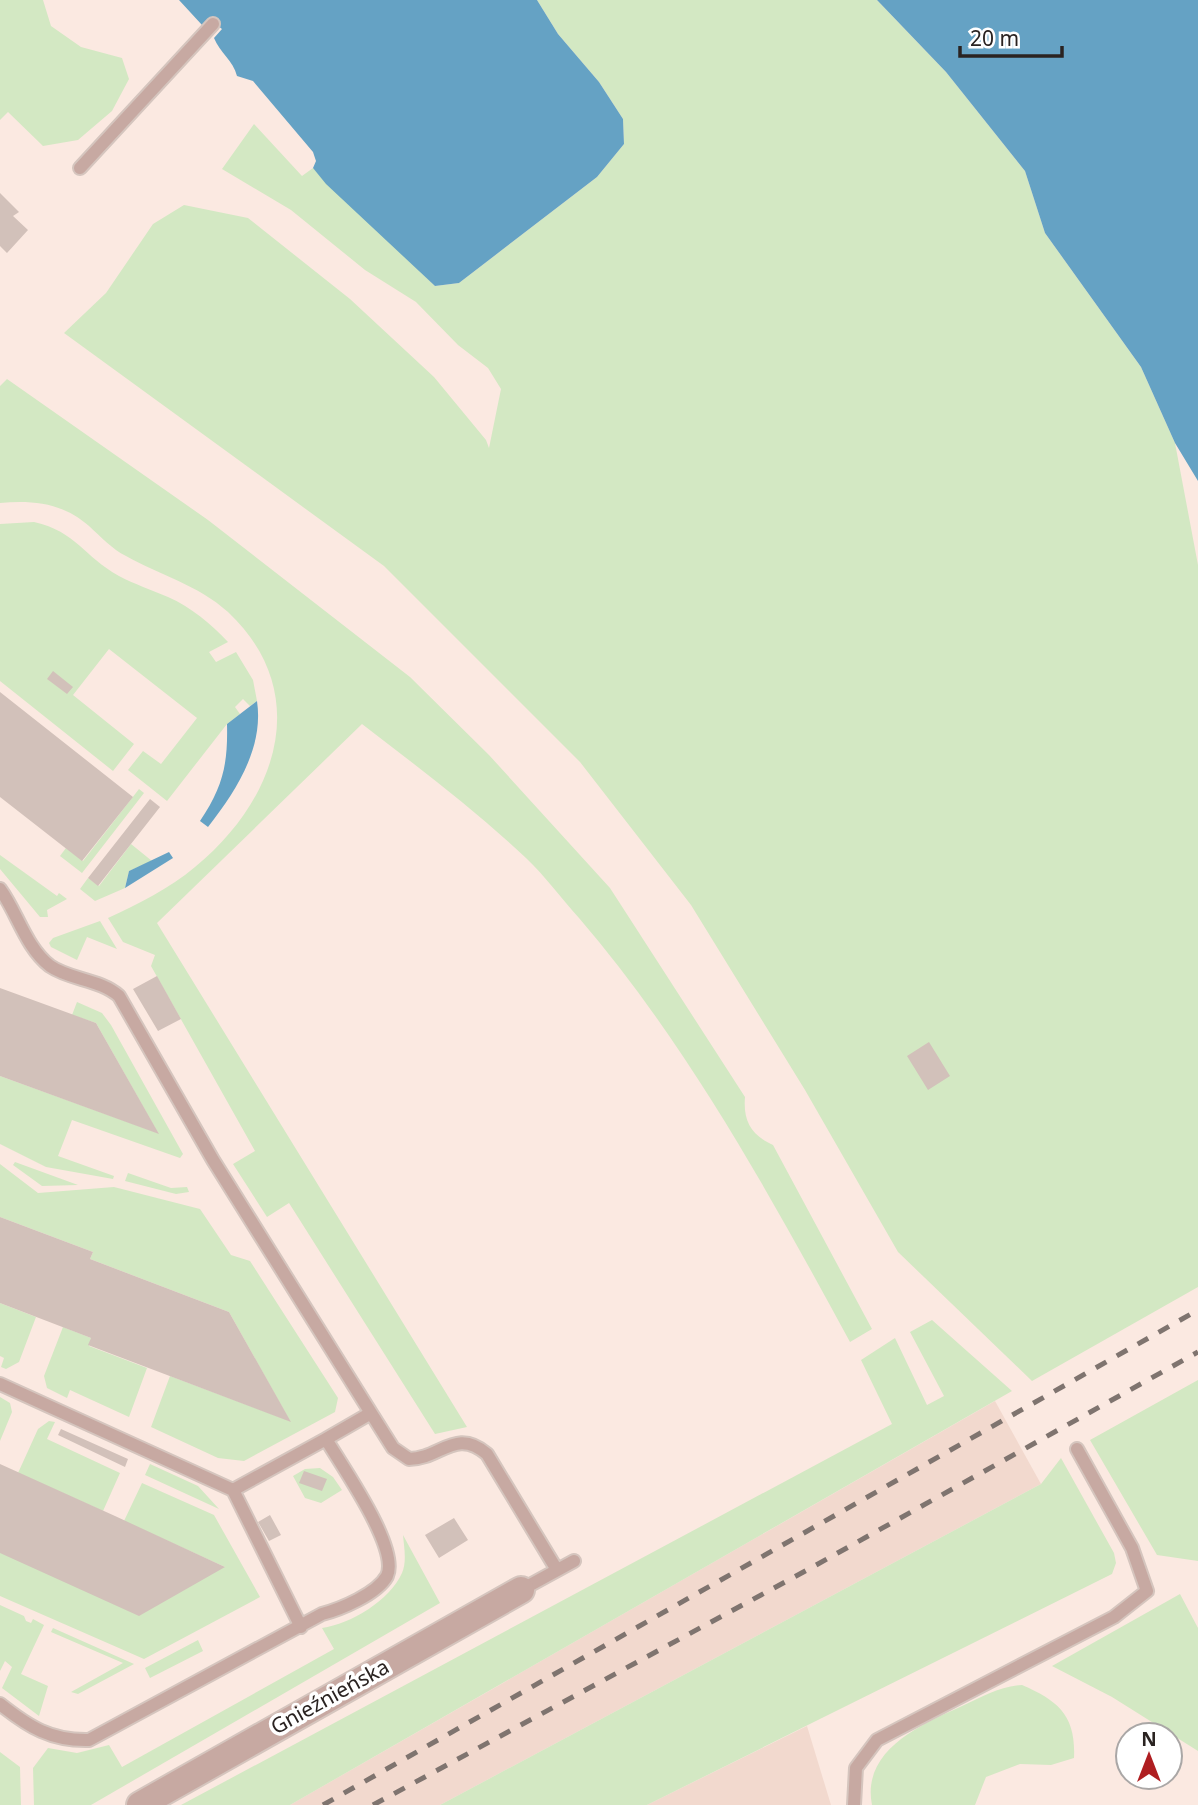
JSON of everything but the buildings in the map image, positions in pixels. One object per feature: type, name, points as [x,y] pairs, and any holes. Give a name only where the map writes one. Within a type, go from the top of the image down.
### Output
[{"type":"street","name":"Gnieźnieńska","points":[[140,1805],[521,1590]]},
{"type":"lane","points":[[80,168],[213,24]]},
{"type":"lane","points":[[0,889],[36,950],[51,966],[110,989],[120,996],[213,1160],[393,1448],[409,1460],[427,1457],[457,1443],[478,1446],[487,1454],[557,1570]]},
{"type":"lane","points":[[0,1384],[233,1490],[302,1627]]},
{"type":"lane","points":[[233,1490],[371,1413]]},
{"type":"lane","points":[[0,1704],[33,1730],[64,1740],[89,1740],[379,1586],[388,1574],[387,1545],[326,1439]]},
{"type":"lane","points":[[853,1803],[856,1768],[877,1740],[1114,1617],[1147,1591],[1132,1548],[1077,1449]]},
{"type":"lane","points":[[521,1590],[574,1560]]},
{"type":"shaded area","points":[[995,1401],[1041,1484],[440,1805],[290,1805]]},
{"type":"shaded area","points":[[807,1726],[831,1805],[647,1805]]},
{"type":"green space","points":[[0,0],[43,0],[51,26],[81,47],[122,58],[129,79],[112,111],[78,140],[43,146],[8,112],[0,120]]},
{"type":"green space","points":[[537,0],[877,0],[946,72],[1025,171],[1045,233],[1141,367],[1175,443],[1198,565],[1198,1287],[1032,1381],[898,1252],[805,1090],[691,905],[580,762],[384,566],[64,333],[106,293],[153,224],[184,205],[248,218],[350,299],[434,377],[486,440],[489,448],[501,389],[488,368],[458,345],[416,302],[365,270],[291,210],[222,169],[254,124],[302,176],[313,168],[435,286],[459,283],[597,177],[624,144],[623,119],[599,82],[558,34]]},
{"type":"green space","points":[[7,379],[208,520],[410,677],[489,755],[610,888],[745,1097],[745,1113],[750,1126],[759,1137],[773,1145],[872,1329],[850,1342],[758,1177],[692,1069],[619,967],[579,918],[540,872],[507,840],[362,724],[157,923],[467,1427],[435,1434],[289,1203],[267,1217],[233,1164],[255,1151],[151,966],[155,955],[123,942],[108,918],[153,896],[185,875],[223,840],[247,810],[264,778],[274,745],[277,711],[271,677],[255,643],[228,612],[192,587],[121,553],[69,512],[36,503],[0,503],[0,386]]},
{"type":"green space","points":[[34,522],[49,526],[70,538],[119,576],[193,611],[228,642],[209,652],[216,662],[236,652],[253,680],[257,701],[250,706],[243,699],[235,707],[240,714],[227,724],[167,801],[128,770],[143,751],[161,764],[197,718],[109,649],[73,695],[134,744],[113,771],[0,681],[0,524]]},
{"type":"green space","points":[[139,789],[144,793],[82,873],[60,856],[66,848],[83,861]]},
{"type":"green space","points":[[131,844],[152,861],[129,871],[125,888],[95,901],[80,889],[88,878],[99,886]]},
{"type":"green space","points":[[0,855],[57,896],[59,893],[67,899],[47,910],[48,917],[40,917],[0,869]]},
{"type":"green space","points":[[100,921],[117,949],[87,937],[77,960],[51,947],[49,943],[53,938]]},
{"type":"green space","points":[[77,1002],[102,1013],[111,1025],[183,1154],[180,1158],[72,1120],[58,1156],[114,1176],[113,1179],[46,1167],[0,1144],[0,1076],[158,1133],[96,1023],[72,1015]]},
{"type":"green space","points":[[15,1162],[78,1185],[42,1186],[13,1165]]},
{"type":"green space","points":[[0,1164],[38,1193],[114,1187],[200,1209],[231,1255],[250,1261],[338,1398],[335,1412],[244,1461],[218,1458],[151,1427],[170,1376],[290,1421],[229,1312],[90,1259],[93,1252],[0,1217]]},
{"type":"green space","points":[[128,1173],[171,1188],[187,1187],[189,1192],[176,1194],[125,1181]]},
{"type":"green space","points":[[0,1303],[36,1317],[19,1362],[6,1369],[1,1367],[4,1358],[0,1356]]},
{"type":"green space","points":[[932,1320],[1012,1391],[290,1805],[181,1805],[892,1424],[861,1360],[895,1338],[927,1405],[944,1396],[910,1332]]},
{"type":"green space","points":[[63,1327],[91,1338],[89,1346],[147,1368],[129,1417],[70,1390],[67,1398],[47,1388],[44,1376]]},
{"type":"green space","points":[[1198,1380],[1198,1561],[1157,1555],[1090,1440]]},
{"type":"green space","points":[[0,1397],[10,1403],[12,1412],[0,1441]]},
{"type":"green space","points":[[49,1421],[55,1422],[47,1439],[120,1473],[103,1511],[18,1473],[38,1429]]},
{"type":"green space","points":[[1061,1458],[1114,1553],[1116,1563],[1112,1574],[647,1805],[440,1805],[1041,1484]]},
{"type":"green space","points":[[150,1464],[198,1486],[219,1509],[145,1475]]},
{"type":"green space","points":[[320,1468],[333,1477],[342,1490],[321,1503],[305,1498],[293,1476],[305,1469]]},
{"type":"green space","points":[[142,1483],[214,1515],[260,1597],[144,1659],[0,1596],[0,1553],[225,1567],[124,1521]]},
{"type":"green space","points":[[403,1535],[440,1603],[91,1805],[34,1805],[33,1768],[48,1748],[77,1753],[109,1745],[122,1767],[334,1649],[322,1628],[357,1616],[389,1592],[404,1568]]},
{"type":"green space","points":[[1180,1594],[1198,1628],[1198,1751],[1184,1742],[1184,1721],[1150,1721],[1112,1697],[1052,1666]]},
{"type":"green space","points":[[0,1605],[24,1616],[26,1621],[31,1623],[33,1619],[44,1625],[21,1674],[48,1686],[39,1716],[2,1688],[12,1667],[5,1661],[0,1671]]},
{"type":"green space","points":[[53,1628],[134,1664],[78,1694],[71,1692],[123,1663],[51,1632]]},
{"type":"green space","points":[[198,1640],[203,1651],[150,1678],[145,1668]]},
{"type":"green space","points":[[1022,1685],[1046,1697],[1063,1712],[1072,1731],[1074,1758],[1051,1765],[1020,1764],[986,1777],[975,1805],[872,1805],[871,1786],[876,1769],[885,1754],[898,1742],[930,1721],[984,1696],[1006,1687]]},
{"type":"green space","points":[[0,1752],[20,1767],[21,1805],[0,1805]]},
{"type":"water","points":[[179,0],[537,0],[558,34],[599,82],[623,119],[624,144],[597,177],[459,283],[435,286],[326,184],[313,168],[316,161],[313,152],[253,81],[237,76],[233,65],[214,38],[222,29],[209,19],[202,25]]},
{"type":"water","points":[[877,0],[1198,0],[1198,481],[1175,443],[1141,367],[1045,233],[1025,171],[946,72]]},
{"type":"water","points":[[257,701],[256,735],[246,768],[208,827],[200,821],[219,786],[225,763],[227,724]]},
{"type":"water","points":[[169,852],[173,858],[125,888],[129,871]]},
{"type":"railway","points":[[323,1805],[1198,1310]]},
{"type":"railway","points":[[373,1805],[809,1569],[1198,1352]]}]
